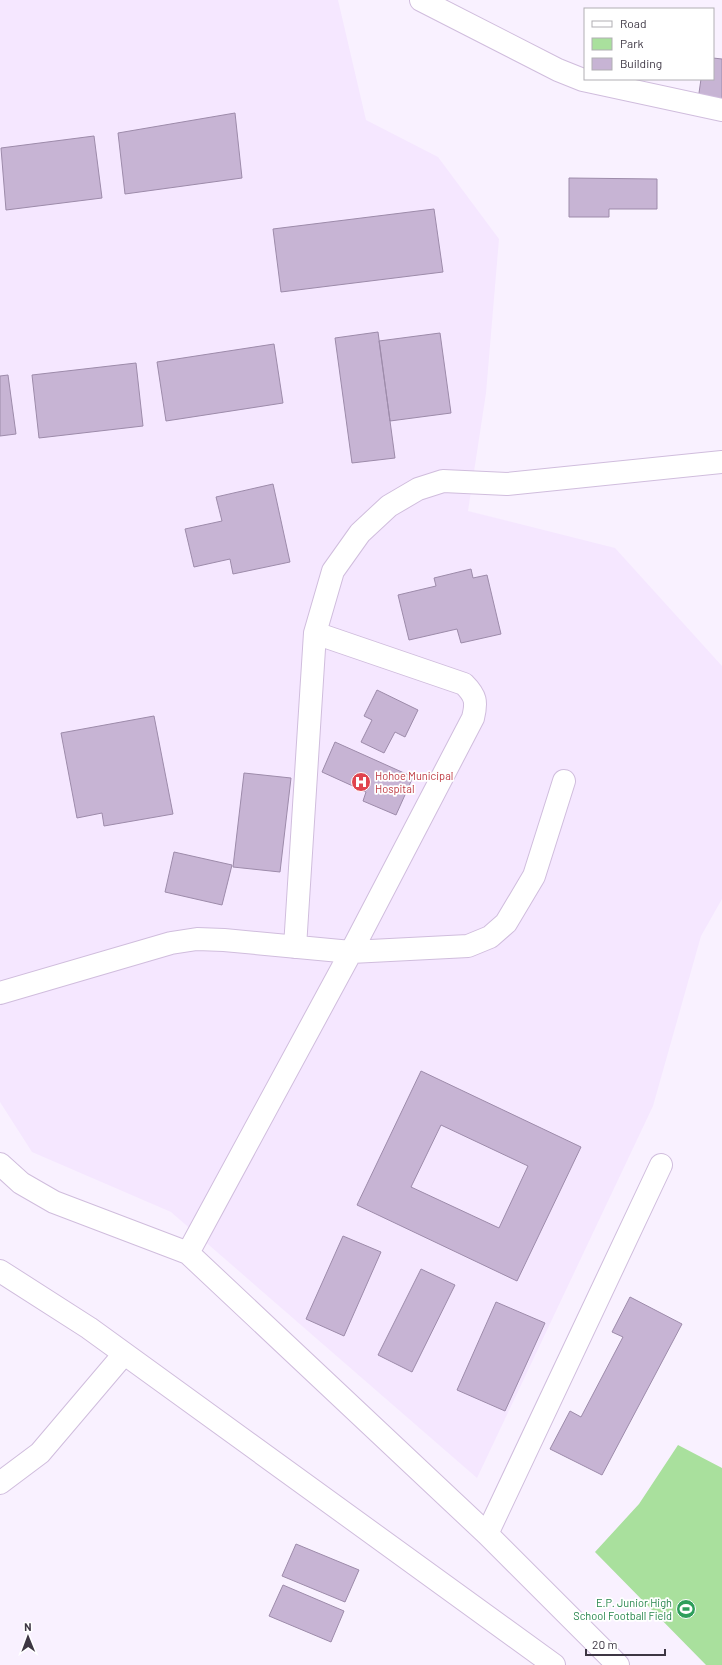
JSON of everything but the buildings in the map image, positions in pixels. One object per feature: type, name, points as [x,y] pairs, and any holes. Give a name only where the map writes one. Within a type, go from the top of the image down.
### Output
[{"type":"street","points":[[421,0],[558,70],[583,80],[722,110]]},
{"type":"street","points":[[295,947],[315,633],[334,571],[360,533],[389,506],[418,489],[443,481],[507,484],[722,462]]},
{"type":"street","points":[[188,1253],[351,952],[473,718],[476,706],[473,693],[464,684],[315,633]]},
{"type":"street","points":[[0,993],[171,943],[204,940],[351,952],[468,946],[490,937],[506,923],[534,876],[564,781]]},
{"type":"street","points":[[0,1164],[21,1183],[54,1202],[188,1253],[487,1534],[618,1665]]},
{"type":"street","points":[[487,1534],[661,1164]]},
{"type":"street","points":[[0,1271],[89,1328],[554,1665]]},
{"type":"street","points":[[0,1483],[40,1453],[124,1354]]},
{"type":"shaded area","name":"Hohoe Municipal Hospital","points":[[0,0],[338,0],[366,120],[438,157],[499,239],[486,393],[468,511],[615,548],[722,666],[722,899],[701,936],[653,1106],[477,1478],[171,1212],[32,1152],[0,1102]]},
{"type":"green space","name":"E.P. Junior High School Football Field","points":[[678,1445],[722,1468],[722,1665],[706,1665],[595,1552],[639,1504]]},
{"type":"place","name":"Hohoe Municipal Hospital","points":[[361,782]]},
{"type":"place","name":"E.P. Junior High School Football Field","points":[[686,1609]]}]
